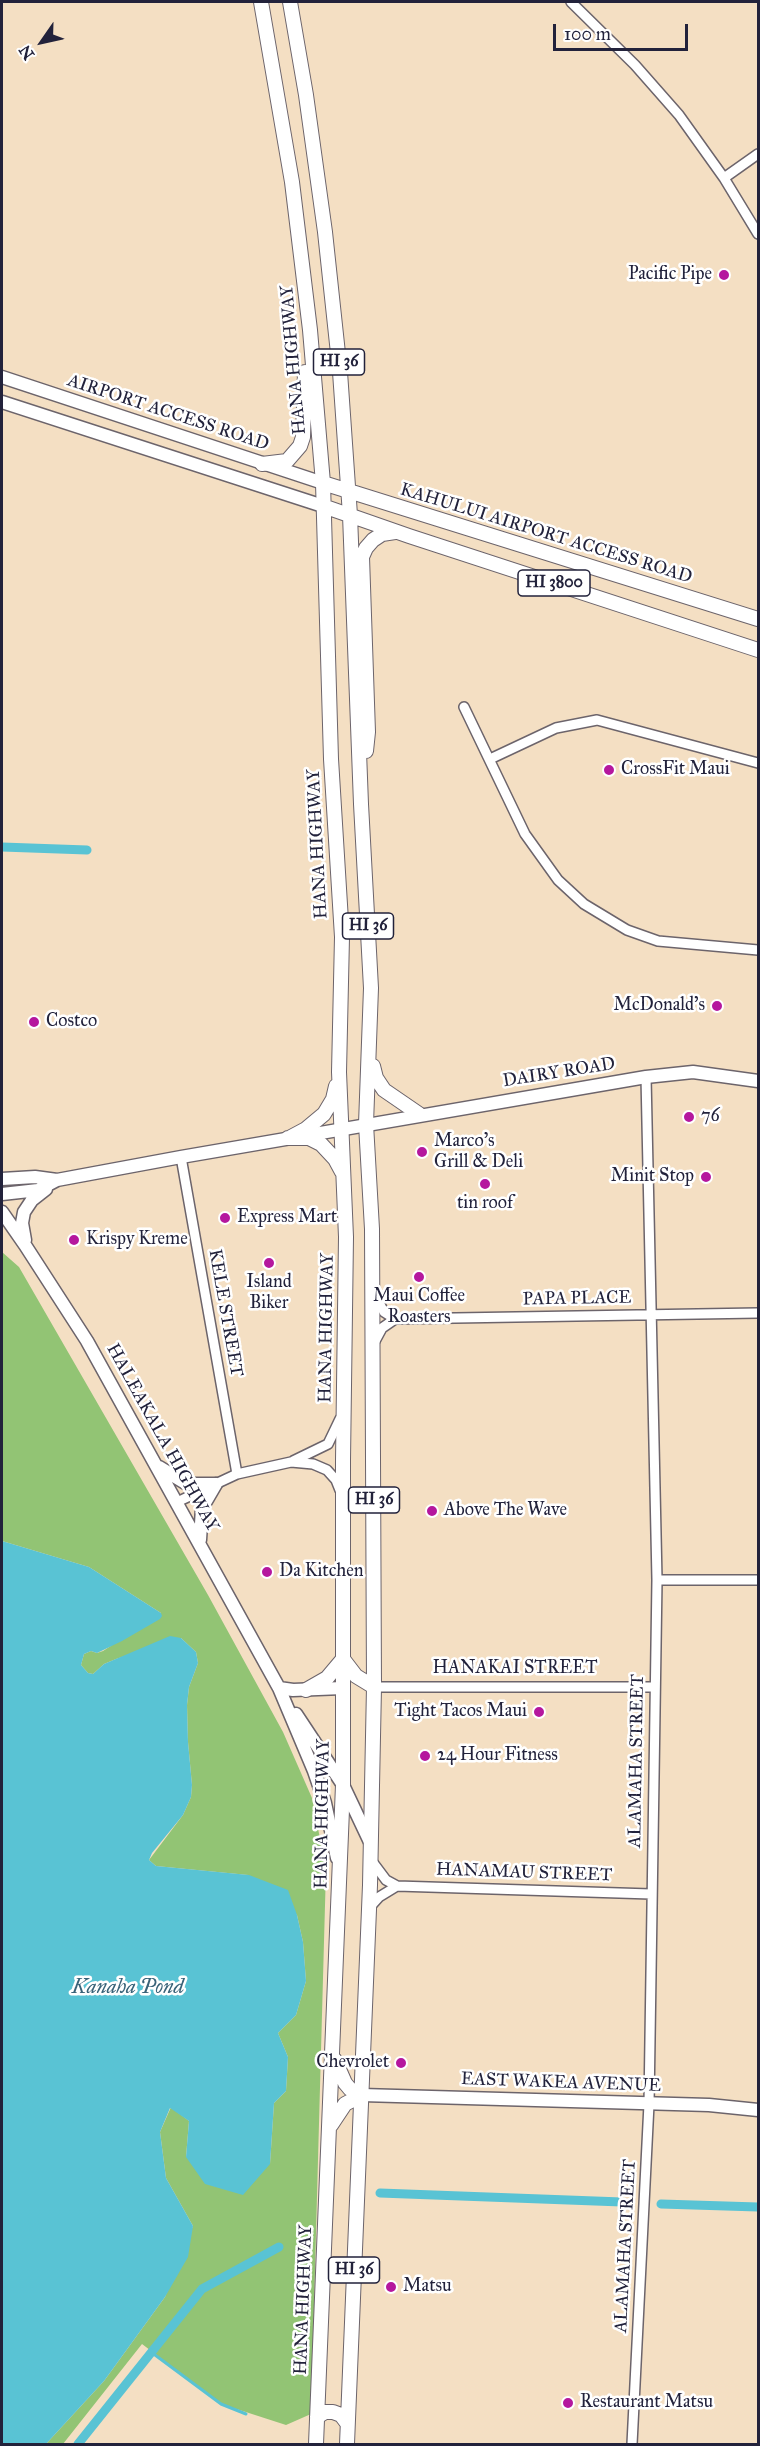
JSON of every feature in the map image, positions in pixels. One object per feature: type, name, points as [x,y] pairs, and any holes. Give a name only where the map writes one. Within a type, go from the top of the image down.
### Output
[{"type":"main road","name":"HANA HIGHWAY","points":[[261,2],[292,182],[310,330],[323,483],[332,759],[342,937],[339,1072],[346,1191],[343,1406],[343,1785],[316,2445]]},
{"type":"main road","name":"HI 36","points":[[290,2],[306,95],[340,372],[349,492],[361,804],[371,988],[366,1124],[373,1290],[374,1687],[369,1908],[347,2445]]},
{"type":"main road","points":[[298,2],[307,55],[306,95]]},
{"type":"main road","points":[[262,464],[287,460],[300,447],[303,437],[305,387],[292,233],[292,182]]},
{"type":"main road","name":"KAHULUI AIRPORT ACCESS ROAD","points":[[323,483],[759,619]]},
{"type":"main road","name":"HI 3800","points":[[323,506],[759,650]]},
{"type":"main road","points":[[361,804],[368,732],[362,556],[370,543],[382,534],[396,532],[409,536]]},
{"type":"main road","points":[[370,1049],[375,1078],[379,1085],[419,1114]]},
{"type":"main road","points":[[288,1138],[324,1114],[333,1099],[339,1072]]},
{"type":"main road","points":[[288,1138],[309,1138],[327,1150],[342,1171],[346,1191]]},
{"type":"main road","points":[[306,1690],[327,1678],[343,1659],[356,1676],[374,1687]]},
{"type":"main road","points":[[343,1688],[374,1687]]},
{"type":"main road","name":"HI 36","points":[[333,2053],[344,2082],[350,2089],[362,2095]]},
{"type":"main road","points":[[330,2127],[345,2104],[362,2095]]},
{"type":"main road","points":[[318,2417],[325,2412],[333,2412],[341,2415],[347,2423]]},
{"type":"street","points":[[571,2],[657,89],[724,177],[759,234]]},
{"type":"street","points":[[724,177],[759,154]]},
{"type":"street","name":"AIRPORT ACCESS ROAD","points":[[2,377],[323,483]]},
{"type":"street","name":"HI 3800","points":[[2,402],[323,506]]},
{"type":"street","points":[[464,708],[537,854],[558,880],[591,909],[633,933],[658,941],[759,950]]},
{"type":"street","points":[[490,759],[556,728],[597,720],[759,763]]},
{"type":"street","name":"DAIRY ROAD","points":[[342,1128],[646,1077],[693,1072],[759,1081]]},
{"type":"street","name":"ALAMAHA STREET","points":[[632,2445],[650,2104],[651,1894],[657,1580],[646,1077]]},
{"type":"street","points":[[2,1192],[38,1190],[57,1180],[342,1128]]},
{"type":"street","name":"KELE STREET","points":[[181,1157],[237,1474]]},
{"type":"street","points":[[2,1179],[35,1177],[57,1180]]},
{"type":"street","points":[[25,1245],[22,1223],[26,1208],[32,1200],[57,1180]]},
{"type":"street","name":"HALEAKALA HIGHWAY","points":[[2,1212],[87,1341],[279,1688],[343,1785],[370,1842]]},
{"type":"street","points":[[2,1223],[25,1245]]},
{"type":"street","points":[[373,1290],[382,1310],[395,1319],[380,1331],[373,1349]]},
{"type":"street","name":"PAPA PLACE","points":[[395,1319],[759,1313]]},
{"type":"street","points":[[177,1502],[237,1474],[291,1462],[328,1444],[336,1432],[343,1406]]},
{"type":"street","points":[[291,1462],[313,1464],[327,1470],[336,1479],[343,1500]]},
{"type":"street","points":[[156,1465],[187,1484],[216,1484]]},
{"type":"street","points":[[201,1545],[202,1508],[216,1484]]},
{"type":"street","points":[[657,1580],[759,1580]]},
{"type":"street","name":"HANAKAI STREET","points":[[374,1687],[655,1687]]},
{"type":"street","points":[[279,1688],[306,1690],[343,1688]]},
{"type":"street","name":"HALEAKALA HIGHWAY","points":[[279,1688],[325,1803],[340,1871]]},
{"type":"street","points":[[369,1908],[379,1897],[397,1886],[386,1880],[370,1858]]},
{"type":"street","name":"HANAMAU STREET","points":[[397,1886],[651,1894]]},
{"type":"street","name":"EAST WAKEA AVENUE","points":[[362,2095],[709,2105],[759,2110]]},
{"type":"green space","points":[[2,1252],[19,1267],[208,1595],[283,1732],[312,1798],[326,1869],[311,2414],[286,2425],[221,2404],[142,2344],[63,2444],[46,2444],[104,2381],[165,2297],[193,2226],[166,2178],[160,2132],[171,2107],[189,2121],[186,2157],[270,2164],[274,2103],[286,2091],[288,2057],[278,2033],[296,2015],[306,1981],[303,1942],[297,1915],[248,1875],[156,1866],[149,1860],[183,1815],[191,1797],[187,1705],[189,1687],[198,1663],[196,1652],[181,1638],[116,1659],[104,1664],[93,1674],[88,1673],[81,1665],[84,1654],[91,1651],[97,1653],[103,1651],[161,1613],[89,1567],[2,1541]]},
{"type":"water","name":"Kanaha Pond","points":[[2,1541],[89,1567],[161,1613],[160,1619],[122,1641],[97,1653],[91,1651],[84,1654],[81,1665],[88,1673],[93,1674],[104,1664],[170,1636],[181,1638],[196,1652],[198,1663],[189,1687],[187,1705],[191,1797],[183,1815],[152,1853],[149,1860],[156,1866],[249,1875],[288,1890],[303,1942],[306,1981],[296,2015],[278,2033],[288,2057],[286,2091],[274,2103],[270,2164],[243,2195],[205,2184],[186,2157],[189,2121],[170,2108],[160,2132],[166,2178],[193,2226],[188,2257],[165,2297],[104,2381],[46,2444],[2,2444]]},
{"type":"waterway","points":[[2,847],[87,850]]},
{"type":"waterway","points":[[380,2193],[622,2202]]},
{"type":"waterway","points":[[661,2204],[758,2207]]},
{"type":"waterway","points":[[78,2444],[202,2289],[279,2247]]},
{"type":"waterway","points":[[151,2352],[221,2404],[246,2414]]},
{"type":"place","name":"Pacific Pipe","points":[[724,275]]},
{"type":"place","name":"CrossFit Maui","points":[[609,770]]},
{"type":"place","name":"McDonald's","points":[[717,1006]]},
{"type":"place","name":"Costco","points":[[34,1022]]},
{"type":"place","name":"76","points":[[689,1117]]},
{"type":"place","name":"Marco's Grill & Deli","points":[[422,1152]]},
{"type":"place","name":"Minit Stop","points":[[706,1177]]},
{"type":"place","name":"tin roof","points":[[485,1184]]},
{"type":"place","name":"Express Mart","points":[[225,1218]]},
{"type":"place","name":"Krispy Kreme","points":[[74,1240]]},
{"type":"place","name":"Island Biker","points":[[269,1263]]},
{"type":"place","name":"Maui Coffee Roasters","points":[[419,1277]]},
{"type":"place","name":"Above The Wave","points":[[432,1511]]},
{"type":"place","name":"Da Kitchen","points":[[267,1572]]},
{"type":"place","name":"Tight Tacos Maui","points":[[539,1712]]},
{"type":"place","name":"24 Hour Fitness","points":[[425,1756]]},
{"type":"place","name":"Chevrolet","points":[[401,2063]]},
{"type":"place","name":"Matsu","points":[[391,2287]]},
{"type":"place","name":"Restaurant Matsu","points":[[568,2403]]}]
